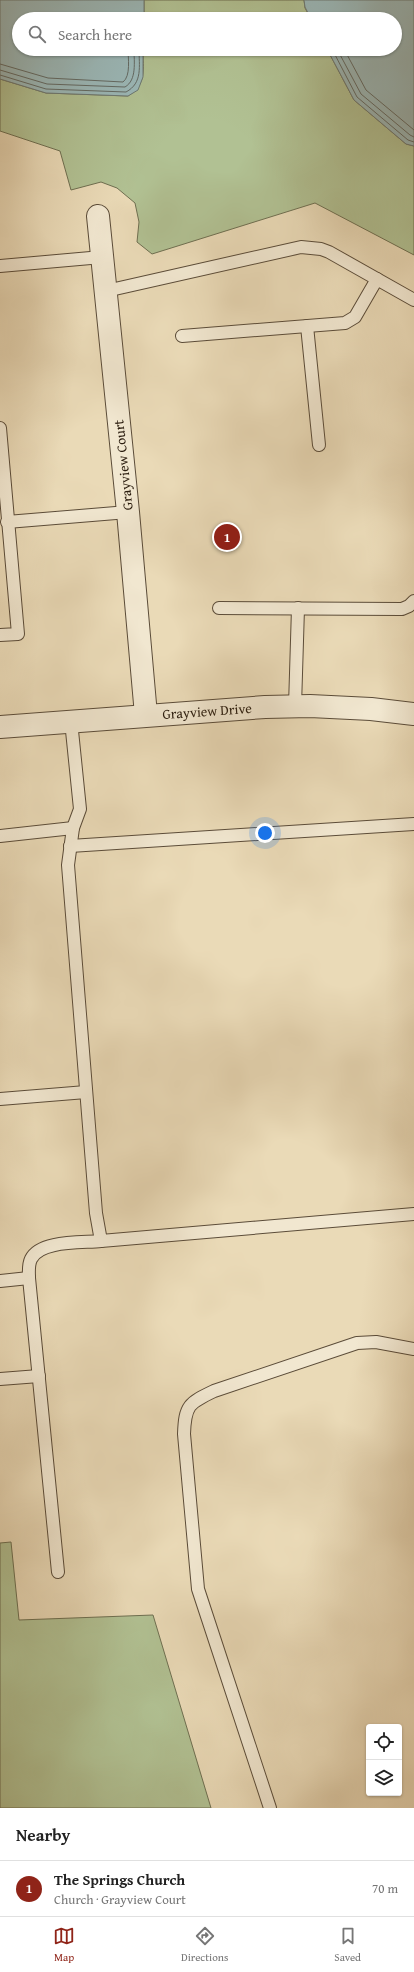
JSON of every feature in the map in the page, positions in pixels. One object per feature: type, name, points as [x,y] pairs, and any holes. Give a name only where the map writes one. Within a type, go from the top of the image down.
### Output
[{"type":"street","name":"Grayview Court","points":[[98,216],[128,512],[146,715]]},
{"type":"street","name":"Grayview Drive","points":[[0,727],[146,715],[295,706],[371,709],[414,714]]},
{"type":"lane","points":[[106,291],[301,247],[321,249],[329,252],[414,300]]},
{"type":"lane","points":[[0,266],[102,256]]},
{"type":"lane","points":[[182,336],[350,322],[355,317],[377,279]]},
{"type":"lane","points":[[307,326],[319,445]]},
{"type":"lane","points":[[0,428],[7,522],[18,634],[0,635]]},
{"type":"lane","points":[[7,522],[128,512]]},
{"type":"lane","points":[[219,608],[402,609],[409,606],[414,601]]},
{"type":"lane","points":[[295,706],[298,608]]},
{"type":"lane","points":[[70,721],[80,809],[73,828],[68,865],[96,1213],[101,1241]]},
{"type":"lane","points":[[70,846],[414,824]]},
{"type":"lane","points":[[0,836],[73,828]]},
{"type":"lane","points":[[0,1099],[86,1092]]},
{"type":"lane","points":[[58,1572],[29,1278],[30,1260],[42,1248],[53,1245],[414,1214]]},
{"type":"lane","points":[[0,1281],[29,1278]]},
{"type":"lane","points":[[270,1808],[198,1589],[184,1434],[185,1418],[188,1409],[194,1401],[214,1391],[357,1344],[376,1342],[414,1349]]},
{"type":"lane","points":[[0,1379],[39,1376]]},
{"type":"green space","points":[[144,0],[304,0],[307,12],[144,12]]},
{"type":"green space","points":[[143,56],[331,56],[354,100],[406,144],[414,146],[414,255],[315,203],[152,254],[137,242],[139,222],[135,203],[117,188],[101,182],[71,190],[60,151],[0,131],[0,79],[46,93],[128,96],[138,87],[143,76]]},
{"type":"green space","points":[[11,1542],[19,1620],[153,1615],[211,1808],[0,1808],[0,1543]]},
{"type":"water","points":[[0,0],[144,0],[144,12],[12,12],[12,56],[143,56],[143,77],[138,90],[128,96],[46,93],[0,79]]},
{"type":"water","points":[[304,0],[414,0],[414,146],[406,144],[354,100],[331,56],[402,56],[402,12],[308,12]]},
{"type":"place","name":"The Springs Church","points":[[227,537]]}]
